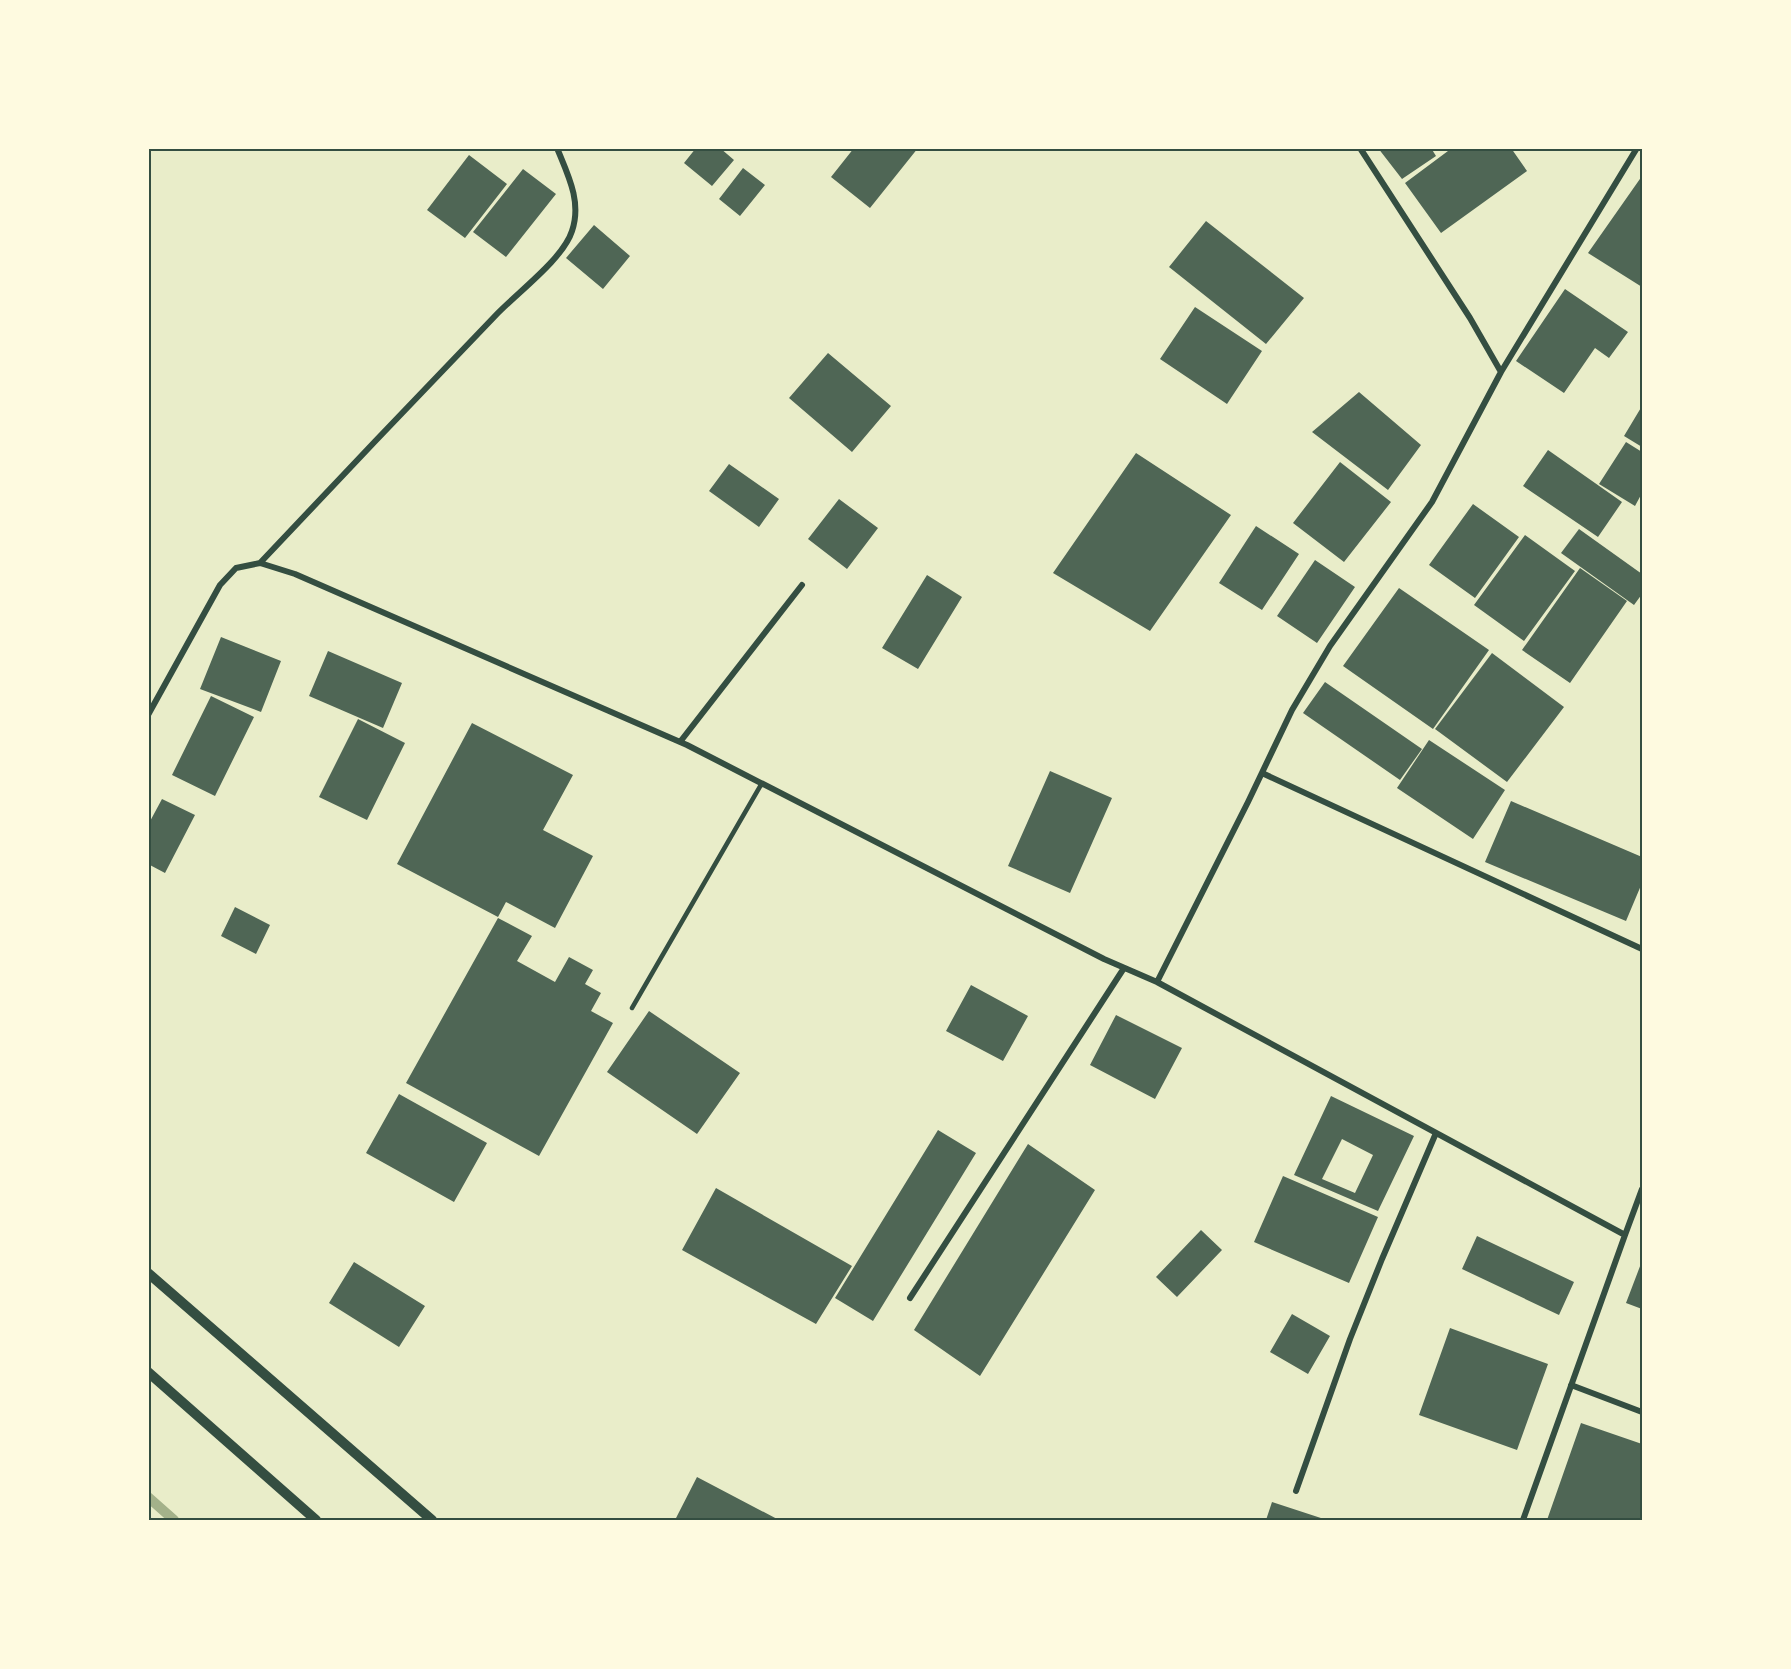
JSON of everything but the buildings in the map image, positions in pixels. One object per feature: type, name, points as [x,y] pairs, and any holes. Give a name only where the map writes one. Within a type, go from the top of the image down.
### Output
[{"type":"street","points":[[260,563],[506,304],[560,254],[572,233],[576,214],[576,197],[557,148]]},
{"type":"street","points":[[1359,148],[1470,318],[1501,372]]},
{"type":"street","points":[[1157,982],[1292,710],[1330,646],[1432,502],[1501,372],[1637,148]]},
{"type":"street","points":[[148,715],[220,585],[236,568],[260,563],[296,574],[680,742],[1104,959],[1157,982],[1625,1235]]},
{"type":"street","points":[[680,742],[802,585]]},
{"type":"street","points":[[1262,773],[1642,949]]},
{"type":"street","points":[[910,1298],[1124,968]]},
{"type":"street","points":[[1296,1491],[1358,1319],[1436,1133]]},
{"type":"street","points":[[1523,1521],[1642,1189]]},
{"type":"street","points":[[148,1273],[432,1521]]},
{"type":"street","points":[[148,1372],[316,1521]]},
{"type":"street","points":[[1571,1385],[1642,1412]]},
{"type":"lane","points":[[632,1008],[762,783]]},
{"type":"waterway","points":[[148,1497],[174,1520]]}]
